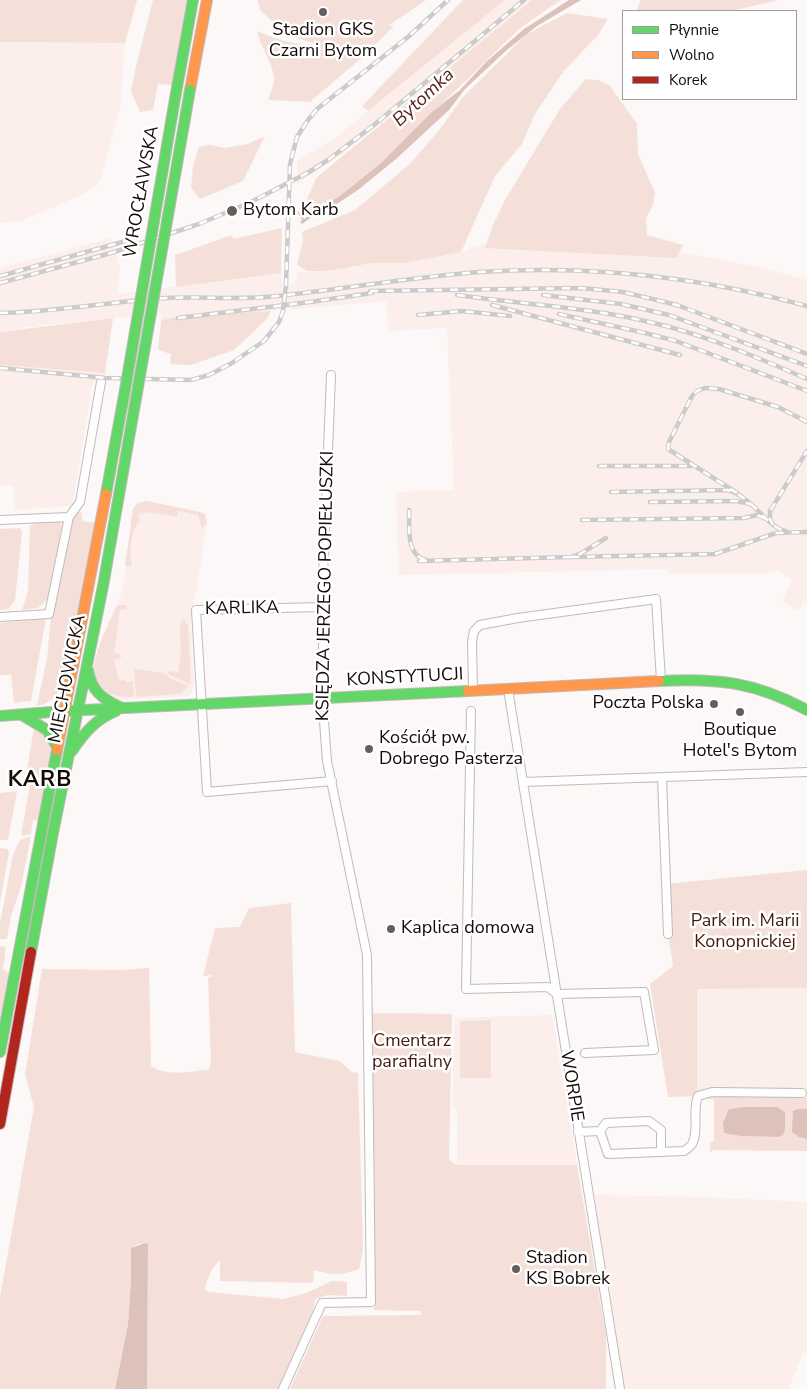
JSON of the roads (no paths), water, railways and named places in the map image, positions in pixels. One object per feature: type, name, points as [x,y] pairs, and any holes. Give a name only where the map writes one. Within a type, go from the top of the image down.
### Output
[{"type":"main road","name":"WROCŁAWSKA","points":[[124,390],[193,0]]},
{"type":"main road","name":"WROCŁAWSKA","points":[[138,387],[207,0]]},
{"type":"main road","name":"MIECHOWICKA","points":[[0,1124],[138,387]]},
{"type":"main road","name":"MIECHOWICKA","points":[[0,1052],[124,390]]},
{"type":"main road","points":[[88,660],[90,681],[96,692],[111,704],[124,708]]},
{"type":"main road","name":"KONSTYTUCJI","points":[[0,716],[64,711],[661,681],[721,680],[778,695],[807,710]]},
{"type":"main road","points":[[70,754],[90,726],[109,714],[124,708]]},
{"type":"main road","points":[[22,715],[47,730],[57,747]]},
{"type":"street","name":"KSIĘDZA JERZEGO POPIEŁUSZKI","points":[[283,1389],[322,1303],[371,1302],[367,956],[327,761],[322,699],[322,607],[330,375]]},
{"type":"street","points":[[0,617],[49,614],[69,517],[80,502],[101,382]]},
{"type":"street","points":[[0,520],[69,517]]},
{"type":"street","points":[[472,691],[472,642],[474,631],[480,625],[656,599],[661,681]]},
{"type":"street","name":"KARLIKA","points":[[322,607],[196,610],[201,705],[207,792],[332,781]]},
{"type":"street","name":"WORPIE","points":[[508,689],[620,1389]]},
{"type":"street","points":[[472,711],[466,989],[548,986],[557,994],[644,992],[654,1050],[585,1054]]},
{"type":"street","points":[[523,782],[807,772]]},
{"type":"street","points":[[662,778],[668,934]]},
{"type":"street","points":[[600,1131],[608,1154],[684,1152],[693,1143],[695,1130],[694,1106],[698,1096],[712,1092],[802,1093]]},
{"type":"street","points":[[600,1131],[606,1122],[649,1122],[661,1130],[661,1152]]},
{"type":"street","points":[[578,1132],[600,1131]]},
{"type":"railway","points":[[0,368],[106,378],[191,380],[209,375],[232,363],[264,341],[279,322],[283,311],[286,285],[290,164],[297,137],[317,109],[408,37],[448,0]]},
{"type":"railway","points":[[0,283],[111,253],[199,224],[251,202],[309,172],[374,125],[524,0]]},
{"type":"railway","points":[[0,276],[126,241]]},
{"type":"railway","points":[[0,313],[169,298],[262,297],[455,274],[521,270],[603,272],[686,281],[727,287],[807,306]]},
{"type":"railway","points":[[370,291],[581,288],[623,292],[677,305],[807,354]]},
{"type":"railway","points":[[178,318],[372,293]]},
{"type":"railway","points":[[457,295],[577,309],[649,322],[709,339],[807,379]]},
{"type":"railway","points":[[543,295],[621,304],[669,315],[807,366]]},
{"type":"railway","points":[[492,305],[680,355]]},
{"type":"railway","points":[[418,315],[462,311],[510,316]]},
{"type":"railway","points":[[559,314],[676,341],[807,391]]},
{"type":"railway","points":[[737,493],[668,449],[669,442],[692,396],[697,391],[705,388],[719,389],[778,407],[807,422]]},
{"type":"railway","points":[[773,525],[770,519],[770,511],[807,451]]},
{"type":"railway","points":[[599,466],[691,466]]},
{"type":"railway","points":[[611,492],[728,490],[745,499],[773,525],[786,531]]},
{"type":"railway","points":[[650,502],[736,501],[751,504]]},
{"type":"railway","points":[[409,510],[409,532],[412,546],[419,557],[426,560]]},
{"type":"railway","points":[[582,520],[744,518],[757,515],[766,519]]},
{"type":"railway","points":[[571,557],[715,554],[776,533],[807,532]]},
{"type":"railway","points":[[419,561],[571,557],[580,554],[606,538]]},
{"type":"place","name":"Stadion GKS Czarni Bytom","points":[[323,12]]},
{"type":"place","name":"Bytom Karb","points":[[232,211]]},
{"type":"place","name":"Poczta Polska","points":[[714,704]]},
{"type":"place","name":"Boutique Hotel's Bytom","points":[[740,712]]},
{"type":"place","name":"Kościół pw. Dobrego Pasterza","points":[[369,749]]},
{"type":"place","name":"Kaplica domowa","points":[[391,929]]},
{"type":"place","name":"Stadion KS Bobrek","points":[[516,1269]]},
{"type":"district","name":"KARB","points":[[40,781]]},
{"type":"water label","name":"Bytomka","points":[[424,98]]},
{"type":"park label","name":"Park im. Marii Konopnickiej","points":[[745,932]]},
{"type":"park label","name":"Cmentarz parafialny","points":[[412,1052]]}]
